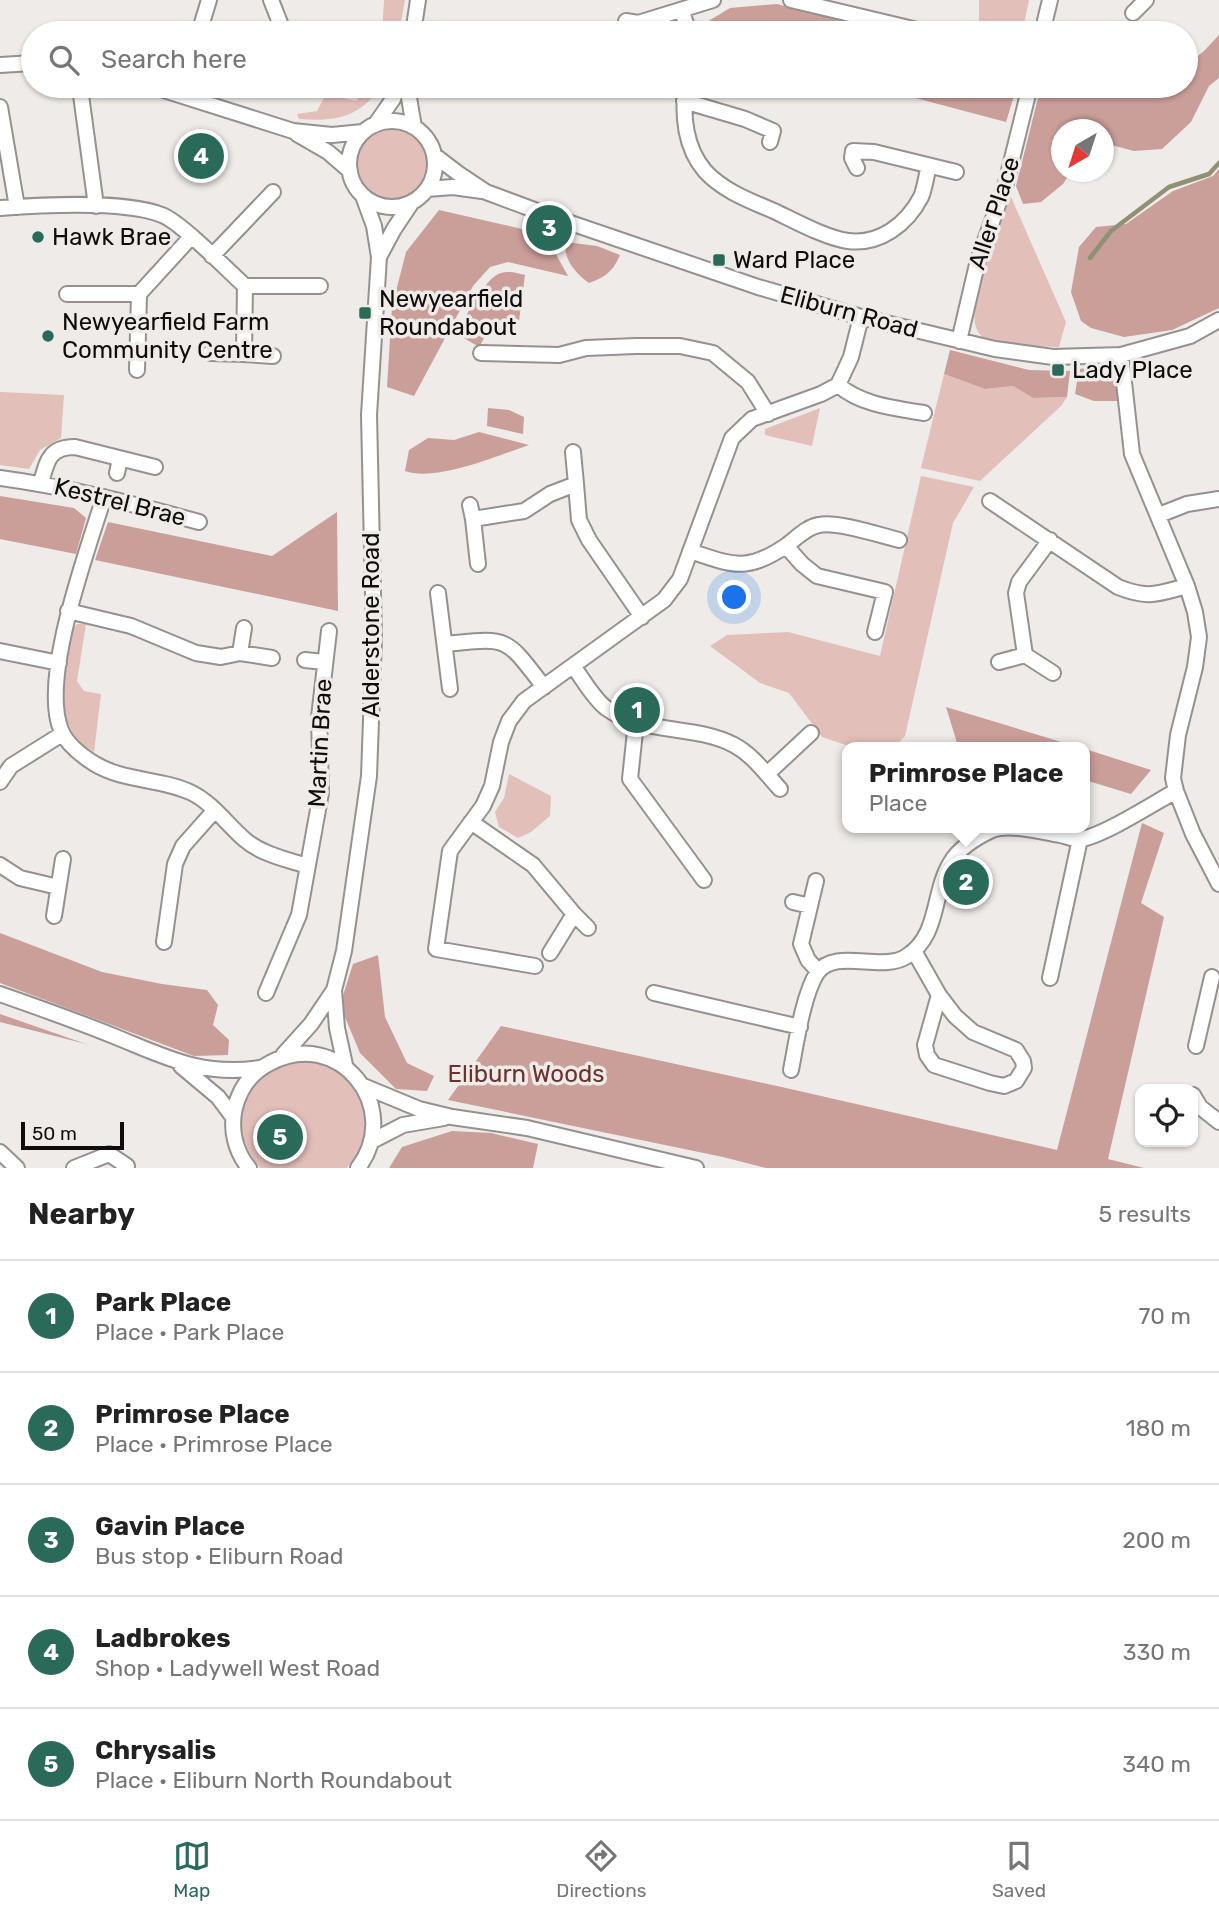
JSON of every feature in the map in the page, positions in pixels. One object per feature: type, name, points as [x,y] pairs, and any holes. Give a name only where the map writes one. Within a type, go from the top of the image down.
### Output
[{"type":"street","points":[[203,21],[209,0]]},
{"type":"street","points":[[271,0],[279,21]]},
{"type":"street","points":[[415,21],[418,0]]},
{"type":"street","points":[[645,21],[713,0]]},
{"type":"street","points":[[791,0],[879,21]]},
{"type":"street","points":[[1045,21],[1050,0]]},
{"type":"street","points":[[1133,13],[1146,0]]},
{"type":"street","points":[[681,10],[685,21]]},
{"type":"street","points":[[0,65],[21,64]]},
{"type":"street","points":[[81,98],[96,206]]},
{"type":"street","points":[[203,98],[293,131],[328,152],[350,171]]},
{"type":"street","points":[[293,131],[332,135],[369,128],[388,121],[402,122],[414,127],[427,139],[434,155],[434,173],[427,189],[412,202],[395,207],[378,205],[363,196],[354,184],[350,171],[352,150],[369,128],[393,98]]},
{"type":"street","points":[[409,98],[414,127]]},
{"type":"street","points":[[685,98],[684,125],[704,170],[720,184],[783,215],[848,241],[870,239],[894,231],[909,215],[921,195],[929,166]]},
{"type":"street","points":[[697,98],[773,131],[770,142]]},
{"type":"street","name":"Aller Place","points":[[959,341],[978,260],[1006,183],[1027,98]]},
{"type":"street","points":[[0,107],[17,207]]},
{"type":"street","points":[[857,168],[852,158],[853,151],[874,152],[956,172]]},
{"type":"street","name":"Eliburn Road","points":[[434,155],[486,192]]},
{"type":"street","name":"Eliburn Road","points":[[427,189],[453,187],[486,192],[720,274],[861,317],[995,349],[1053,357],[1121,355],[1190,336],[1219,320]]},
{"type":"street","points":[[212,256],[274,192]]},
{"type":"street","name":"Alderstone Road","points":[[345,1065],[337,1028],[334,990],[344,951],[369,776],[374,637],[369,415],[379,257],[374,226],[363,196]]},
{"type":"street","name":"Alderstone Road","points":[[379,257],[412,202]]},
{"type":"street","points":[[0,208],[137,208],[164,215],[244,286],[320,286]]},
{"type":"street","points":[[137,370],[139,294],[191,237]]},
{"type":"street","points":[[244,286],[244,354]]},
{"type":"street","points":[[67,294],[139,294]]},
{"type":"street","points":[[535,966],[429,948],[450,850],[483,806],[492,786],[501,742],[509,721],[524,701],[664,600],[680,579],[732,438],[752,419],[821,394],[838,384],[851,357],[861,317]]},
{"type":"street","points":[[481,353],[559,355],[586,348],[680,346],[713,353],[748,382],[768,414]]},
{"type":"street","points":[[210,353],[273,356]]},
{"type":"street","points":[[1121,355],[1132,454],[1187,586],[1199,637],[1195,667],[1178,735],[1173,778],[1193,834],[1218,879]]},
{"type":"street","points":[[838,384],[859,399],[881,406],[924,413]]},
{"type":"street","name":"Kestrel Brae","points":[[41,484],[52,454],[62,447],[75,447],[119,466],[155,467]]},
{"type":"street","points":[[573,452],[579,520],[589,540],[642,617]]},
{"type":"street","name":"Kestrel Brae","points":[[0,478],[104,497],[199,522]]},
{"type":"street","points":[[478,564],[471,512],[524,511],[550,494],[576,484]]},
{"type":"street","points":[[104,497],[68,611],[59,663],[57,716],[62,734],[74,749],[96,765],[122,775],[172,785],[194,794],[215,810],[246,841],[272,856],[307,866]]},
{"type":"street","points":[[1159,515],[1187,504],[1219,499]]},
{"type":"street","points":[[990,501],[1118,587],[1139,595],[1187,586]]},
{"type":"street","points":[[690,551],[732,565],[747,565],[765,559],[809,528],[829,524],[899,540]]},
{"type":"street","points":[[1050,540],[1019,582],[1016,593],[1025,655],[1053,673]]},
{"type":"street","points":[[786,546],[817,576],[885,592],[875,632]]},
{"type":"street","points":[[438,593],[450,690]]},
{"type":"street","points":[[68,611],[131,626],[196,653],[221,657],[240,653],[272,658]]},
{"type":"street","points":[[240,653],[244,628]]},
{"type":"street","name":"Martin Brae","points":[[266,993],[299,915],[321,793],[319,717],[329,631]]},
{"type":"street","points":[[445,644],[492,639],[503,642],[514,648],[544,687]]},
{"type":"street","points":[[0,651],[59,663]]},
{"type":"street","points":[[999,663],[1025,655]]},
{"type":"street","name":"Martin Brae","points":[[305,660],[324,662]]},
{"type":"street","points":[[573,666],[603,706],[621,718],[716,737],[734,745],[750,757],[780,789]]},
{"type":"street","points":[[636,722],[630,779],[704,880]]},
{"type":"street","points":[[767,774],[811,733]]},
{"type":"street","points":[[0,782],[11,766],[62,734]]},
{"type":"street","points":[[1049,833],[1080,839],[1109,827],[1176,791]]},
{"type":"street","points":[[163,942],[159,918],[175,864],[183,846],[215,810]]},
{"type":"street","points":[[471,822],[533,865],[587,928]]},
{"type":"street","points":[[790,1070],[811,988],[818,971],[837,960],[882,963],[905,958],[921,946],[931,926],[951,863],[970,842],[987,833]]},
{"type":"street","points":[[1051,978],[1048,948],[1080,839]]},
{"type":"street","points":[[54,916],[63,859]]},
{"type":"street","points":[[0,865],[20,878],[58,887]]},
{"type":"street","points":[[816,881],[801,944],[808,960],[818,971]]},
{"type":"street","points":[[793,902],[810,906]]},
{"type":"street","points":[[550,953],[574,914]]},
{"type":"street","points":[[914,951],[939,995],[955,1016],[973,1031],[1016,1049],[1023,1060],[1024,1068],[1016,1081],[1004,1086],[934,1065],[927,1055],[925,1045],[939,995]]},
{"type":"street","points":[[1196,1046],[1213,1006],[1212,977]]},
{"type":"street","name":"Alderstone Road","points":[[284,1055],[311,1024],[334,990]]},
{"type":"street","points":[[654,993],[800,1027]]},
{"type":"street","points":[[0,994],[174,1061],[205,1069],[234,1072],[260,1068]]},
{"type":"street","points":[[243,1165],[234,1137],[233,1117],[238,1097],[260,1068],[284,1055],[300,1053],[321,1056],[345,1065],[367,1095],[373,1112],[372,1142],[361,1166]]},
{"type":"street","points":[[174,1061],[197,1077],[218,1097],[233,1117]]},
{"type":"street","points":[[361,1085],[419,1109],[452,1117],[527,1128],[696,1168]]},
{"type":"street","points":[[1198,1106],[1219,1122]]},
{"type":"street","points":[[372,1142],[403,1125],[452,1117]]},
{"type":"street","points":[[0,1152],[17,1168]]},
{"type":"street","points":[[74,1168],[109,1154],[127,1166]]},
{"type":"shaded area","points":[[384,0],[405,0],[401,21],[383,21]]},
{"type":"shaded area","points":[[979,0],[1029,0],[1025,21],[979,21]]},
{"type":"shaded area","points":[[324,98],[356,101],[358,98],[371,98],[356,111],[336,118],[299,119],[297,114],[317,111]]},
{"type":"shaded area","points":[[393,128],[414,134],[424,144],[430,165],[424,186],[414,196],[393,202],[372,196],[362,186],[356,165],[362,144],[372,134]]},
{"type":"shaded area","points":[[1011,197],[1066,322],[1059,347],[990,340],[984,338],[976,328],[974,312],[982,270]]},
{"type":"shaded area","points":[[944,374],[985,389],[1013,386],[1033,398],[1067,397],[1061,406],[980,481],[921,468]]},
{"type":"shaded area","points":[[0,392],[64,395],[61,438],[40,450],[29,469],[0,465]]},
{"type":"shaded area","points":[[820,408],[812,446],[765,435],[765,429]]},
{"type":"shaded area","points":[[921,476],[974,487],[953,523],[905,736],[899,742],[842,744],[822,737],[789,693],[760,683],[710,646],[727,635],[788,632],[880,656]]},
{"type":"shaded area","points":[[77,624],[86,624],[77,681],[84,691],[101,694],[94,752],[80,742],[70,728],[66,713],[65,680],[73,629]]},
{"type":"shaded area","points":[[509,774],[551,796],[550,816],[531,832],[518,838],[499,827],[495,812],[504,798]]},
{"type":"shaded area","points":[[303,1060],[332,1069],[345,1078],[361,1100],[366,1129],[361,1148],[347,1168],[260,1168],[248,1150],[242,1133],[241,1116],[245,1100],[253,1086],[282,1065]]},
{"type":"green space","points":[[777,4],[841,21],[709,21],[730,8]]},
{"type":"green space","points":[[1219,35],[1219,78],[1209,86],[1191,122],[1162,149],[1134,151],[1114,146],[1114,119],[1051,119],[1051,182],[1064,182],[1041,202],[1023,204],[1016,186],[1038,98],[1198,98],[1198,56]]},
{"type":"green space","points":[[915,98],[1013,98],[1006,122]]},
{"type":"green space","points":[[1219,169],[1219,308],[1172,330],[1124,337],[1091,328],[1081,321],[1071,292],[1079,247],[1096,227],[1126,224],[1173,191],[1213,176]]},
{"type":"green space","points":[[439,210],[526,230],[547,238],[568,276],[508,262],[490,267],[473,286],[414,396],[387,387],[392,307],[406,252]]},
{"type":"green space","points":[[566,242],[597,246],[620,255],[608,273],[589,283],[571,265],[566,254]]},
{"type":"green space","points":[[501,273],[525,275],[519,321],[491,326],[479,347],[457,334],[488,282]]},
{"type":"green space","points":[[950,350],[1029,370],[1070,371],[1067,397],[1033,398],[1013,386],[985,389],[944,374]]},
{"type":"green space","points":[[1103,366],[1118,379],[1121,401],[1094,401],[1075,394],[1079,369]]},
{"type":"green space","points":[[488,408],[509,410],[524,417],[523,434],[487,426]]},
{"type":"green space","points":[[479,432],[529,445],[449,471],[405,471],[409,450],[428,438],[454,440]]},
{"type":"green space","points":[[0,496],[74,508],[86,518],[76,554],[0,539]]},
{"type":"green space","points":[[337,512],[338,611],[95,560],[108,522],[272,556]]},
{"type":"green space","points":[[946,707],[1062,742],[957,742]]},
{"type":"green space","points":[[1090,751],[1151,770],[1131,794],[1090,782]]},
{"type":"green space","name":"Eliburn Woods","points":[[1142,823],[1164,833],[1141,903],[1164,917],[1108,1159],[1144,1168],[766,1168],[448,1100],[501,1026],[1057,1150]]},
{"type":"green space","points":[[0,933],[102,972],[207,990],[218,1005],[213,1025],[229,1040],[228,1055],[194,1056],[0,983]]},
{"type":"green space","points":[[378,955],[385,1017],[407,1063],[434,1076],[427,1091],[396,1089],[360,1053],[340,1005],[353,964]]},
{"type":"green space","points":[[0,1014],[86,1044],[0,1022]]},
{"type":"green space","points":[[452,1131],[491,1133],[538,1144],[533,1168],[389,1168],[402,1147]]},
{"type":"waterway","points":[[1090,258],[1111,231],[1169,187],[1209,174],[1219,163]]},
{"type":"place","name":"Ladbrokes","points":[[201,156]]},
{"type":"place","name":"Gavin Place","points":[[549,228]]},
{"type":"place","name":"Hawk Brae","points":[[38,237]]},
{"type":"place","name":"Ward Place","points":[[719,260]]},
{"type":"place","name":"Newyearfield Roundabout","points":[[365,313]]},
{"type":"place","name":"Newyearfield Farm Community Centre","points":[[48,336]]},
{"type":"place","name":"Lady Place","points":[[1058,370]]},
{"type":"place","name":"Park Place","points":[[637,710]]},
{"type":"place","name":"Primrose Place","points":[[966,882]]},
{"type":"place","name":"Chrysalis","points":[[280,1137]]}]
